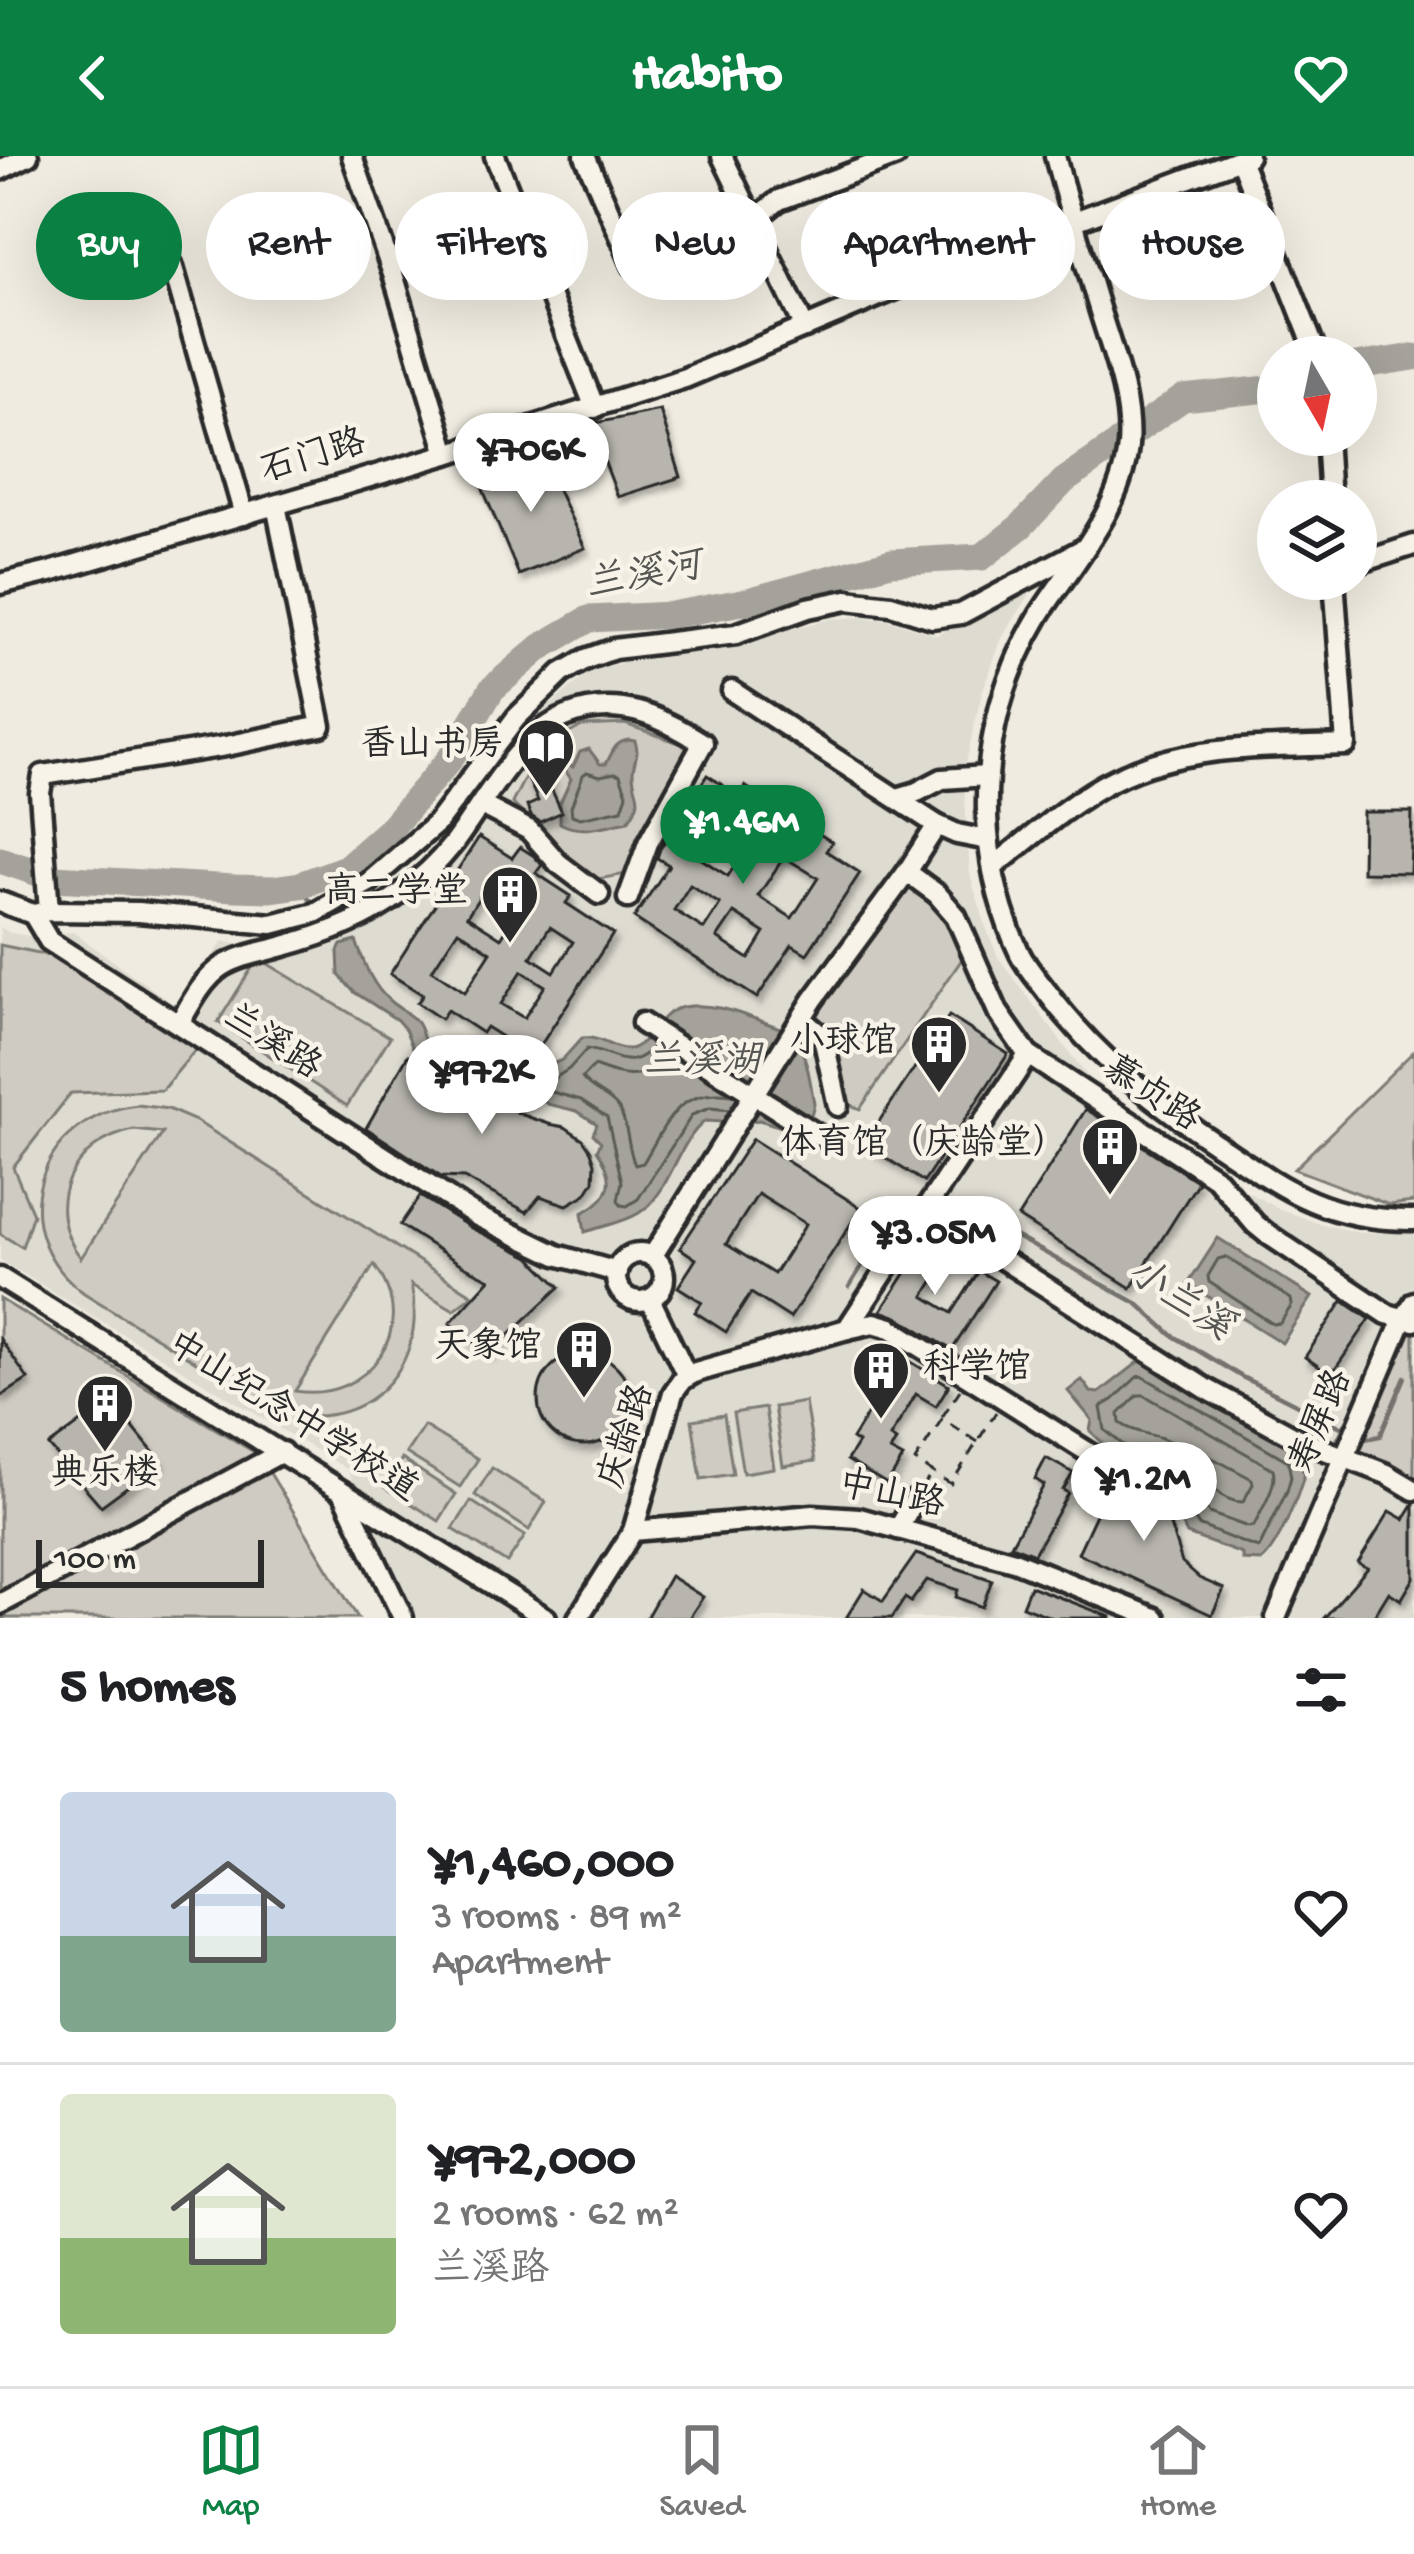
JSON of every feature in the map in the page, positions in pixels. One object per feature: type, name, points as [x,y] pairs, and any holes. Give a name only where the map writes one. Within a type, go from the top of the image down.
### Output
[{"type":"street","points":[[0,170],[28,156]]},
{"type":"street","points":[[352,156],[447,454]]},
{"type":"street","points":[[495,156],[595,408]]},
{"type":"street","points":[[585,156],[612,217]]},
{"type":"street","points":[[722,156],[739,192]]},
{"type":"street","points":[[777,202],[896,156]]},
{"type":"street","points":[[1055,156],[1065,192]]},
{"type":"street","points":[[1244,158],[1310,336]]},
{"type":"street","name":"石门路","points":[[1075,223],[1244,158]]},
{"type":"street","points":[[1075,231],[1125,400],[1125,464],[1111,503],[1040,615],[1012,670],[995,727],[987,776],[988,840],[1003,909],[1022,958],[1060,1009],[1154,1102],[1282,1188],[1334,1211],[1380,1220],[1414,1220]]},
{"type":"street","points":[[777,270],[805,328]]},
{"type":"street","points":[[182,299],[244,514]]},
{"type":"street","name":"石门路","points":[[0,584],[595,408],[685,378],[871,300]]},
{"type":"street","points":[[44,912],[43,776],[321,726],[276,505]]},
{"type":"street","points":[[1377,557],[1414,544]]},
{"type":"street","points":[[0,902],[44,912],[138,912],[272,924],[315,914],[369,882],[437,824],[516,718],[562,673],[586,659],[614,649],[736,634],[808,608],[847,601],[891,604],[932,618],[961,614],[1085,548]]},
{"type":"street","points":[[993,867],[1114,779],[1160,763],[1223,749],[1346,745],[1336,600]]},
{"type":"street","points":[[732,692],[937,825],[988,840]]},
{"type":"street","points":[[179,1024],[204,984],[224,966],[342,927],[394,898],[436,863],[529,742],[553,722],[586,710],[640,711],[704,743],[648,843],[628,898]]},
{"type":"street","points":[[897,798],[941,779],[987,776]]},
{"type":"street","points":[[481,805],[529,830],[558,863],[599,894]]},
{"type":"street","points":[[652,1256],[797,1024],[937,825]]},
{"type":"street","name":"慕贞路","points":[[907,872],[937,894],[956,916],[998,1012],[1028,1055],[1216,1178],[1266,1233],[1387,1314],[1410,1314]]},
{"type":"street","name":"兰溪路","points":[[44,912],[49,941],[477,1216],[556,1255],[616,1272]]},
{"type":"street","points":[[644,1024],[813,1132]]},
{"type":"street","points":[[797,1024],[823,1036],[838,1106]]},
{"type":"street","points":[[847,1329],[1028,1055]]},
{"type":"street","points":[[926,1210],[1205,1388],[1302,1441],[1387,1474],[1414,1490]]},
{"type":"street","points":[[630,1255],[652,1256],[662,1268],[664,1282],[656,1295],[635,1300],[622,1293],[616,1272],[619,1265],[630,1255]]},
{"type":"street","name":"中山纪念中学校道","points":[[0,1279],[546,1618]]},
{"type":"street","points":[[650,1299],[687,1376]]},
{"type":"street","name":"寿屏路","points":[[1276,1618],[1410,1314]]},
{"type":"street","points":[[847,1329],[884,1324],[1108,1464]]},
{"type":"street","name":"庆龄路","points":[[633,1531],[670,1403],[687,1376],[847,1329]]},
{"type":"street","points":[[0,1604],[282,1452]]},
{"type":"street","points":[[342,1489],[403,1618]]},
{"type":"street","points":[[898,1529],[915,1500]]},
{"type":"street","name":"中山路","points":[[633,1531],[813,1515],[859,1518],[1014,1561],[1154,1618]]},
{"type":"street","points":[[578,1618],[633,1531]]},
{"type":"path","points":[[968,1377],[915,1461],[951,1484],[1004,1400]]},
{"type":"path","points":[[941,1419],[978,1442]]},
{"type":"shaded area","points":[[1037,583],[1002,638],[982,692],[966,763],[970,875],[987,930],[998,957],[1099,1092],[1239,1188],[1280,1209],[1360,1233],[1414,1232],[1414,1618],[418,1618],[347,1469],[0,1260],[0,927],[29,936],[73,932],[172,1003],[187,995],[223,941],[273,941],[323,926],[402,881],[439,848],[538,715],[590,672],[623,662],[705,652],[830,619],[889,620],[936,635],[987,614]]},
{"type":"shaded area","points":[[625,724],[688,746],[641,832],[627,874],[598,879],[512,803],[539,750],[582,726]]},
{"type":"shaded area","points":[[906,883],[949,913],[962,959],[860,1109],[830,1097],[812,1016]]},
{"type":"shaded area","points":[[0,945],[63,958],[198,1047],[162,1090],[71,1093],[13,1167],[33,1214],[22,1247],[0,1234]]},
{"type":"shaded area","points":[[258,958],[390,1037],[347,1106],[218,1022]]},
{"type":"shaded area","points":[[1414,1051],[1414,1202],[1389,1205],[1294,1169]]},
{"type":"shaded area","points":[[138,1105],[168,1109],[196,1121],[473,1295],[454,1310],[411,1285],[410,1345],[398,1371],[381,1391],[358,1406],[332,1415],[271,1408],[84,1293],[58,1268],[43,1239],[38,1209],[42,1180],[54,1153],[75,1130],[103,1114]],"holes":[[[134,1130],[163,1133],[81,1258],[63,1217],[69,1179],[94,1148]],[[374,1265],[387,1289],[392,1313],[390,1335],[380,1356],[345,1385],[322,1392],[295,1391]]]},
{"type":"shaded area","points":[[1414,1289],[1414,1486],[1337,1439]]},
{"type":"shaded area","points":[[0,1299],[259,1455],[358,1618],[0,1618]]},
{"type":"shaded area","points":[[805,1402],[815,1461],[783,1466],[774,1407]]},
{"type":"shaded area","points":[[765,1408],[774,1468],[743,1473],[733,1413]]},
{"type":"shaded area","points":[[724,1415],[733,1474],[701,1479],[692,1420]]},
{"type":"shaded area","points":[[424,1426],[478,1459],[460,1487],[406,1453]]},
{"type":"shaded area","points":[[402,1459],[456,1494],[439,1521],[385,1487]]},
{"type":"shaded area","points":[[492,1468],[546,1502],[529,1530],[475,1495]]},
{"type":"shaded area","points":[[471,1501],[525,1536],[507,1563],[453,1529]]},
{"type":"water","points":[[629,740],[636,746],[633,772],[638,800],[628,821],[585,829],[560,823],[560,803],[571,779],[560,763],[566,749],[573,750],[568,765],[573,767],[580,752],[589,749],[600,764],[606,764],[617,745]]},
{"type":"water","name":"兰溪湖","points":[[356,941],[379,989],[415,1020],[434,1054],[473,1050],[524,1071],[541,1069],[562,1060],[582,1038],[633,1048],[676,1009],[718,1008],[786,1030],[793,1037],[809,1073],[814,1103],[811,1116],[798,1132],[759,1120],[705,1121],[650,1205],[626,1219],[585,1232],[582,1213],[609,1186],[597,1150],[601,1142],[593,1134],[597,1124],[577,1111],[547,1104],[487,1070],[476,1089],[418,1060],[397,1020],[354,992],[339,975],[341,945]]},
{"type":"water","points":[[1218,1238],[1312,1297],[1282,1343],[1188,1284]]},
{"type":"water","points":[[1140,1361],[1305,1455],[1301,1468],[1305,1473],[1293,1507],[1261,1561],[1242,1560],[1242,1554],[1187,1534],[1176,1511],[1148,1484],[1157,1465],[1140,1458],[1133,1471],[1090,1431],[1092,1420],[1068,1391],[1082,1380],[1091,1392],[1099,1393]]},
{"type":"building","points":[[660,410],[681,477],[618,497],[590,424]]},
{"type":"building","points":[[541,454],[585,548],[519,575],[479,480]]},
{"type":"building","name":"香山书房","points":[[548,770],[553,780],[548,782],[562,812],[540,822],[527,806],[538,801],[528,779]]},
{"type":"building","points":[[707,775],[739,796],[745,786],[768,801],[759,815],[802,842],[810,828],[832,842],[826,851],[860,873],[807,954],[792,945],[757,998],[634,918],[669,865],[657,858]],"holes":[[[721,816],[753,837],[728,876],[695,855]],[[784,857],[818,878],[792,918],[758,896]],[[690,885],[720,904],[704,929],[674,910]],[[734,913],[765,933],[749,959],[717,938]]]},
{"type":"building","points":[[1363,812],[1412,812],[1410,873],[1362,872]]},
{"type":"building","name":"高二学堂","points":[[479,837],[512,858],[520,847],[534,856],[542,865],[536,873],[571,896],[566,903],[613,934],[533,1057],[486,1027],[482,1033],[447,1010],[441,1019],[417,1003],[423,995],[390,974]],"holes":[[[493,876],[526,898],[501,938],[467,916]],[[550,927],[573,942],[554,972],[531,957]],[[458,930],[491,952],[465,992],[432,970]],[[522,971],[545,986],[524,1018],[501,1004]]]},
{"type":"building","name":"小球馆","points":[[949,1016],[1008,1054],[924,1182],[864,1144]]},
{"type":"building","points":[[408,1055],[477,1092],[486,1072],[529,1094],[517,1113],[565,1127],[591,1151],[594,1181],[586,1194],[567,1205],[540,1196],[527,1212],[464,1178],[441,1177],[366,1128]]},
{"type":"building","name":"体育馆（庆龄堂）","points":[[1086,1109],[1198,1182],[1131,1288],[1018,1217]]},
{"type":"building","points":[[752,1139],[861,1208],[790,1318],[751,1293],[726,1332],[695,1312],[702,1302],[678,1287],[696,1259],[680,1248]],"holes":[[[758,1194],[806,1224],[774,1274],[726,1244]]]},
{"type":"building","points":[[420,1196],[530,1257],[560,1287],[488,1354],[450,1323],[490,1279],[400,1225]]},
{"type":"building","points":[[929,1237],[952,1252],[924,1296],[952,1313],[979,1271],[996,1281],[952,1350],[881,1311]]},
{"type":"building","points":[[1343,1301],[1370,1319],[1331,1375],[1305,1357]]},
{"type":"building","points":[[0,1339],[28,1379],[0,1397]]},
{"type":"building","name":"天象馆","points":[[584,1353],[602,1356],[617,1366],[627,1381],[627,1417],[617,1432],[602,1442],[584,1445],[566,1442],[551,1432],[541,1417],[538,1399],[541,1381],[551,1366],[566,1356]]},
{"type":"building","name":"科学馆","points":[[903,1357],[949,1385],[936,1406],[916,1394],[890,1437],[896,1441],[890,1451],[903,1458],[887,1484],[847,1460],[858,1443],[852,1439]]},
{"type":"building","name":"典乐楼","points":[[111,1400],[161,1462],[101,1506],[49,1446]]},
{"type":"building","points":[[1046,1458],[1073,1473],[1063,1490],[1068,1493],[1034,1554],[1011,1545],[1044,1485],[1035,1479]]},
{"type":"building","points":[[1140,1460],[1155,1466],[1141,1494],[1169,1522],[1182,1563],[1199,1578],[1224,1589],[1212,1615],[1078,1553],[1112,1480],[1127,1487]]},
{"type":"building","points":[[1414,1503],[1414,1578],[1401,1600],[1389,1592],[1373,1618],[1324,1618],[1368,1568],[1358,1563],[1390,1511],[1404,1519]]},
{"type":"building","points":[[916,1554],[992,1580],[982,1607],[956,1597],[958,1590],[927,1580],[911,1602],[905,1598],[892,1618],[846,1618],[864,1589],[883,1601]]},
{"type":"building","points":[[670,1576],[703,1597],[689,1618],[646,1618]]},
{"type":"building","points":[[1030,1586],[1111,1618],[1053,1618],[1022,1606]]},
{"type":"waterway","name":"兰溪河","points":[[1377,363],[1414,357]]},
{"type":"waterway","name":"兰溪河","points":[[0,860],[53,878],[272,889],[300,885],[346,868],[389,830],[450,759],[492,689],[541,647],[589,619],[671,615],[748,601],[891,562],[982,557],[1021,526],[1064,481],[1183,398],[1257,390]]},
{"type":"waterway","points":[[300,885],[312,903]]},
{"type":"waterway","points":[[849,1287],[885,1228]]},
{"type":"waterway","name":"小兰溪","points":[[980,1241],[1002,1229],[1138,1304],[1172,1335],[1242,1377],[1343,1428]]},
{"type":"waterway","name":"小兰溪","points":[[941,1291],[962,1250],[970,1246]]},
{"type":"waterway","points":[[1365,1439],[1380,1436],[1405,1377]]},
{"type":"place","name":"香山书房","points":[[546,798]]},
{"type":"place","name":"高二学堂","points":[[510,945]]},
{"type":"place","name":"小球馆","points":[[939,1095]]},
{"type":"place","name":"体育馆（庆龄堂）","points":[[1110,1197]]},
{"type":"place","name":"天象馆","points":[[584,1400]]},
{"type":"place","name":"科学馆","points":[[881,1421]]},
{"type":"place","name":"典乐楼","points":[[105,1454]]}]
